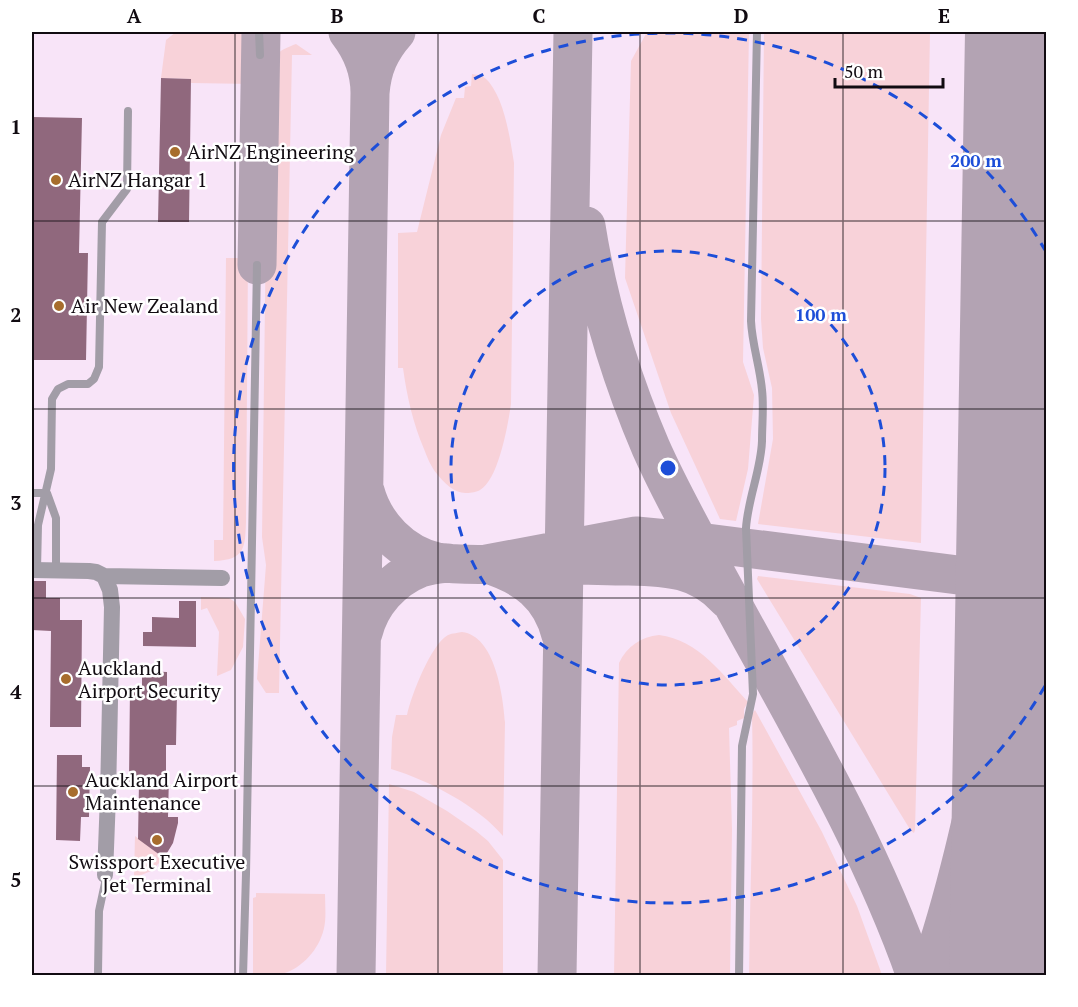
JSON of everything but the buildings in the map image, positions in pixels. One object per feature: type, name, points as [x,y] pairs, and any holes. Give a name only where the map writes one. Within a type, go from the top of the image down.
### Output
[{"type":"street","points":[[34,570],[89,571],[104,576],[222,578]]},
{"type":"street","points":[[104,576],[110,590],[112,607],[105,875]]},
{"type":"lane","points":[[258,32],[260,55]]},
{"type":"lane","points":[[739,975],[742,746],[753,693],[746,528],[762,447],[763,392],[751,321],[757,32]]},
{"type":"lane","points":[[34,570],[38,525],[51,470],[52,399],[58,389],[68,384],[88,384],[99,367],[102,222],[127,189],[128,111]]},
{"type":"lane","points":[[243,975],[257,265]]},
{"type":"lane","points":[[32,493],[46,493]]},
{"type":"lane","points":[[46,493],[56,518],[56,570]]},
{"type":"lane","points":[[98,973],[99,911],[105,875]]},
{"type":"shaded area","points":[[176,32],[239,32],[251,49],[252,84],[191,83],[191,79],[161,78],[166,40]]},
{"type":"shaded area","points":[[647,32],[749,32],[743,362],[754,395],[748,469],[736,521],[720,519],[671,413],[625,278],[631,61]]},
{"type":"shaded area","points":[[764,32],[930,32],[921,543],[758,524],[773,439],[772,388],[763,348],[761,319]]},
{"type":"shaded area","points":[[296,44],[312,55],[292,55],[279,693],[266,693],[257,679],[266,565],[262,537],[268,69],[279,53]]},
{"type":"shaded area","points":[[472,74],[487,80],[495,90],[506,121],[514,163],[511,404],[502,450],[492,475],[480,490],[463,493],[450,487],[431,465],[414,420],[403,368],[398,368],[398,233],[417,232],[441,135],[456,98],[464,98],[465,87],[471,86]]},
{"type":"shaded area","points":[[226,258],[248,258],[246,522],[244,546],[241,551],[232,558],[214,561],[214,540],[223,540]]},
{"type":"shaded area","points":[[758,576],[910,594],[921,598],[914,833],[757,579]]},
{"type":"shaded area","points":[[201,597],[229,598],[235,602],[245,619],[243,647],[231,670],[217,676],[219,632],[207,608],[201,610]]},
{"type":"shaded area","points":[[462,632],[473,636],[490,655],[502,697],[505,722],[503,836],[480,814],[451,795],[421,780],[391,769],[392,737],[396,715],[407,715],[423,671],[442,640],[448,635]]},
{"type":"shaded area","points":[[659,635],[673,638],[698,651],[748,702],[744,709],[744,718],[737,721],[737,725],[729,728],[732,830],[730,975],[614,976],[619,663],[635,643]]},
{"type":"shaded area","points":[[755,710],[822,832],[857,906],[882,975],[749,976],[752,714]]},
{"type":"shaded area","points":[[389,784],[414,792],[447,811],[488,841],[503,860],[503,975],[386,975]]},
{"type":"shaded area","points":[[135,836],[164,858],[151,871],[134,878]]},
{"type":"shaded area","points":[[256,893],[325,894],[325,922],[318,944],[309,957],[290,971],[272,975],[253,975],[253,898],[256,897]]},
{"type":"taxiway","points":[[257,265],[261,32]]},
{"type":"taxiway","points":[[348,32],[364,60],[369,76],[370,93]]},
{"type":"taxiway","points":[[356,976],[370,93],[378,60],[396,32]]},
{"type":"taxiway","points":[[557,976],[573,32]]},
{"type":"taxiway","points":[[586,226],[597,283],[612,339],[651,448],[680,508],[832,787],[898,927],[916,976]]},
{"type":"taxiway","points":[[365,491],[375,515],[391,536],[401,545],[424,558],[446,563],[512,564]]},
{"type":"taxiway","points":[[487,564],[636,536],[1005,581]]},
{"type":"taxiway","points":[[363,633],[366,622],[377,603],[400,579],[420,568],[448,563]]},
{"type":"taxiway","points":[[487,564],[513,575],[534,589],[551,609],[561,635]]},
{"type":"taxiway","points":[[567,565],[643,566],[682,571],[705,581],[727,599]]},
{"type":"taxiway","points":[[928,976],[961,864],[1003,676]]},
{"type":"runway","points":[[998,976],[1014,32]]},
{"type":"place","name":"AirNZ Engineering","points":[[175,152]]},
{"type":"place","name":"AirNZ Hangar 1","points":[[56,180]]},
{"type":"place","name":"Air New Zealand","points":[[59,306]]},
{"type":"place","name":"Auckland Airport Security","points":[[66,679]]},
{"type":"place","name":"Auckland Airport Maintenance","points":[[73,792]]},
{"type":"place","name":"Swissport Executive Jet Terminal","points":[[157,840]]}]
